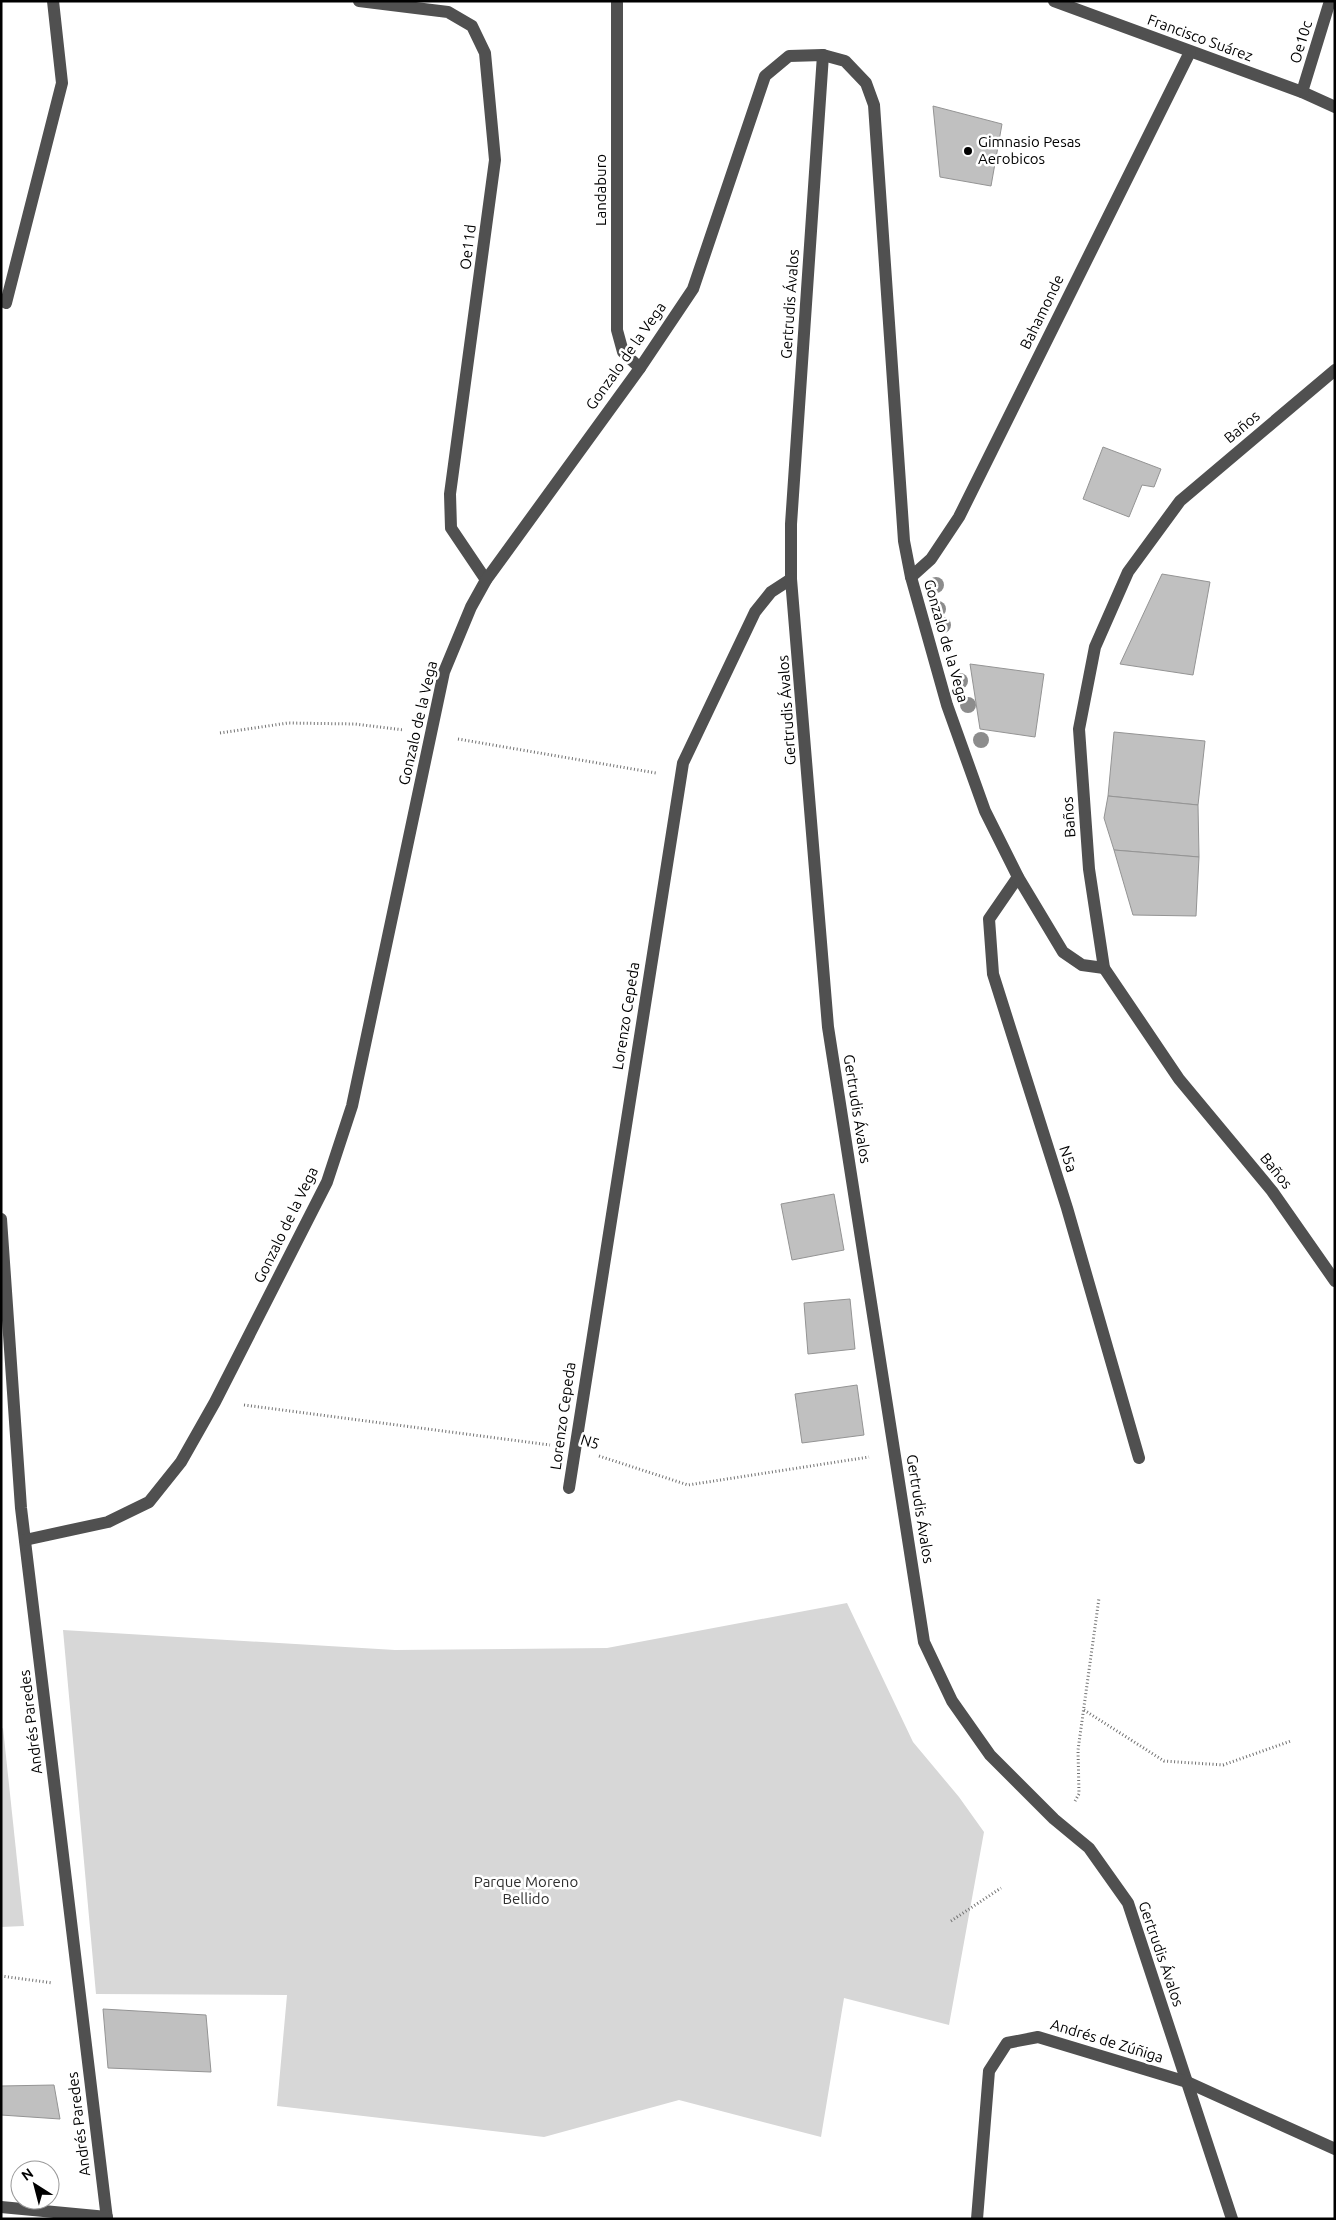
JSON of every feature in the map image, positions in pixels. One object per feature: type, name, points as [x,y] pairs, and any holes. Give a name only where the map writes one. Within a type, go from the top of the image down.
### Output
[{"type":"street","points":[[6,303],[62,83],[52,1]]},
{"type":"street","name":"Oe11d","points":[[359,1],[448,12],[472,26],[485,53],[495,160],[450,494],[451,528],[486,580]]},
{"type":"street","name":"Francisco Suárez","points":[[1054,1],[1302,92],[1335,108]]},
{"type":"street","name":"Oe10c","points":[[1302,92],[1330,1]]},
{"type":"street","name":"Landaburo","points":[[617,3],[617,330],[624,352],[640,368]]},
{"type":"street","name":"Bahamonde","points":[[911,577],[932,560],[959,517],[1190,52]]},
{"type":"street","name":"Gonzalo de la Vega","points":[[25,1540],[108,1522],[149,1502],[181,1462],[215,1402],[327,1182],[352,1106],[444,672],[471,607],[486,580],[640,368],[693,289],[765,76],[789,56],[823,56],[845,61],[866,83],[874,105],[904,540],[911,577],[946,705],[985,811],[1018,877],[1063,952],[1082,965],[1104,968]]},
{"type":"street","name":"Gertrudis Ávalos","points":[[823,56],[791,524],[791,579],[797,629],[828,1027],[924,1642],[952,1701],[990,1755],[1060,1825],[1089,1848],[1128,1903],[1232,2219]]},
{"type":"street","name":"Baños","points":[[1335,370],[1180,501],[1128,572],[1095,647],[1079,729],[1089,869],[1104,968],[1179,1080],[1272,1191],[1335,1282]]},
{"type":"street","name":"Lorenzo Cepeda","points":[[569,1488],[683,764],[755,612],[771,592],[791,579]]},
{"type":"street","name":"N5a","points":[[1018,877],[989,919],[993,974],[1067,1208],[1139,1458]]},
{"type":"street","name":"Andrés Paredes","points":[[1,1220],[21,1508],[107,2218]]},
{"type":"street","name":"Andrés de Zúñiga","points":[[977,2219],[989,2071],[1007,2043],[1038,2037],[1187,2082],[1335,2149]]},
{"type":"street","points":[[1,2207],[107,2218]]},
{"type":"path","name":"N5","points":[[215,1402],[574,1448],[688,1485],[894,1453]]},
{"type":"path","points":[[1060,1825],[1079,1794],[1078,1750],[1098,1598]]},
{"type":"path","points":[[1084,1710],[1164,1761],[1223,1764],[1291,1741]]},
{"type":"path","points":[[951,1921],[1002,1888]]},
{"type":"path","points":[[1,1976],[79,1986]]},
{"type":"green space","name":"Parque Moreno Bellido","points":[[847,1603],[913,1742],[959,1797],[984,1832],[949,2025],[844,1998],[821,2137],[679,2100],[544,2137],[277,2106],[287,1995],[96,1994],[63,1630],[395,1650],[607,1648]]},
{"type":"green space","points":[[3,1728],[24,1926],[1,1927],[1,1729]]},
{"type":"building","name":"Gimnasio Pesas Aerobicos","points":[[933,106],[1002,124],[991,186],[940,177]]},
{"type":"building","points":[[1103,447],[1161,469],[1154,487],[1142,485],[1129,517],[1083,499]]},
{"type":"building","points":[[1162,574],[1210,582],[1193,675],[1120,664]]},
{"type":"building","points":[[970,664],[1044,674],[1035,737],[980,729]]},
{"type":"building","points":[[1114,732],[1205,741],[1198,805],[1108,796]]},
{"type":"building","points":[[1108,796],[1198,805],[1199,857],[1114,850],[1104,818]]},
{"type":"building","points":[[1114,850],[1199,857],[1196,916],[1133,915]]},
{"type":"building","points":[[834,1194],[844,1250],[792,1260],[781,1204]]},
{"type":"building","points":[[850,1299],[855,1349],[808,1354],[804,1303]]},
{"type":"building","points":[[857,1385],[864,1435],[802,1443],[795,1394]]},
{"type":"building","points":[[103,2009],[206,2015],[211,2072],[108,2068]]},
{"type":"building","points":[[54,2085],[60,2119],[1,2115],[1,2086]]},
{"type":"place","name":"Gimnasio Pesas Aerobicos","points":[[968,151]]}]
